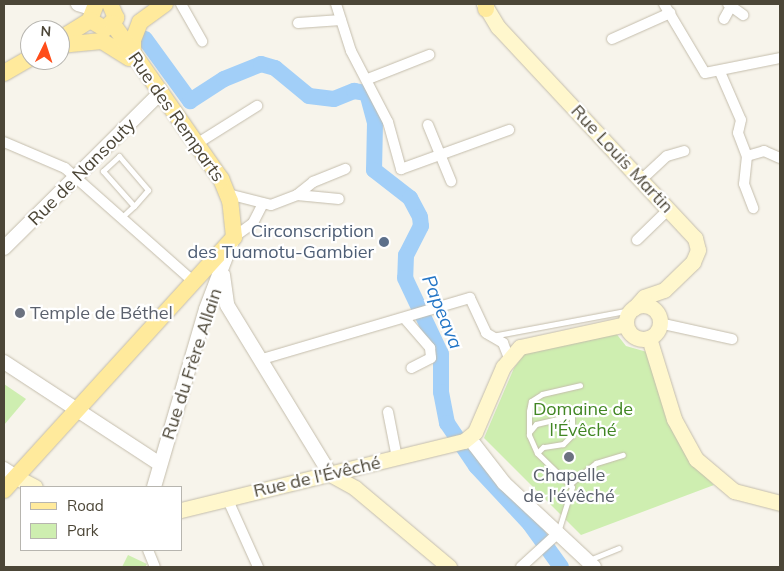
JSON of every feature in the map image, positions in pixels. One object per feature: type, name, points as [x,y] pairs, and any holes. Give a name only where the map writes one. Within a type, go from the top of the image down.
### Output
[{"type":"main road","name":"Rue des Remparts","points":[[110,4],[116,11],[114,23],[146,76],[198,143],[228,194],[233,239]]},
{"type":"main road","points":[[70,28],[90,7],[100,29],[165,4]]},
{"type":"main road","points":[[133,53],[132,40],[140,22],[165,4]]},
{"type":"main road","name":"Rue Louis Martin","points":[[485,5],[504,33],[693,234],[698,250],[693,262],[664,290],[644,297],[630,314]]},
{"type":"main road","points":[[70,43],[93,40],[108,42],[146,76]]},
{"type":"main road","points":[[4,73],[20,64]]},
{"type":"main road","points":[[4,490],[18,478],[196,283],[233,239]]},
{"type":"main road","points":[[664,290],[659,319],[649,338],[674,419],[696,460],[734,491],[780,503]]},
{"type":"main road","points":[[462,441],[509,358],[532,342],[630,314],[647,306],[659,319]]},
{"type":"main road","points":[[630,314],[635,337],[649,338]]},
{"type":"main road","name":"Rue de l'Évêché","points":[[182,510],[462,441]]},
{"type":"main road","points":[[330,474],[359,491],[448,567]]},
{"type":"main road","points":[[18,478],[33,486]]},
{"type":"street","points":[[181,4],[202,41]]},
{"type":"street","points":[[336,4],[350,51],[368,79],[402,169],[509,130]]},
{"type":"street","points":[[664,4],[705,73],[720,72],[780,58]]},
{"type":"street","points":[[724,19],[729,6],[743,15]]},
{"type":"street","points":[[612,39],[670,13]]},
{"type":"street","points":[[298,23],[341,20]]},
{"type":"street","points":[[368,79],[428,55]]},
{"type":"street","points":[[720,72],[741,120],[738,133],[747,156],[744,184],[753,208]]},
{"type":"street","name":"Rue de Nansouty","points":[[4,248],[78,178],[159,94]]},
{"type":"street","points":[[198,143],[257,106]]},
{"type":"street","points":[[428,125],[451,181]]},
{"type":"street","points":[[4,142],[78,178],[196,283]]},
{"type":"street","points":[[642,180],[667,156],[684,151]]},
{"type":"street","points":[[747,156],[764,151],[780,158]]},
{"type":"street","points":[[228,194],[263,203],[281,204],[297,195],[313,182],[345,169]]},
{"type":"street","points":[[297,195],[339,199]]},
{"type":"street","points":[[233,239],[253,223],[263,203]]},
{"type":"street","points":[[637,240],[669,208]]},
{"type":"street","name":"Rue du Frère Allain","points":[[154,486],[206,309],[233,239]]},
{"type":"street","points":[[226,260],[223,295],[259,360],[330,474]]},
{"type":"street","points":[[259,360],[414,317],[470,298],[486,333],[503,343],[509,358]]},
{"type":"street","points":[[411,368],[431,358],[430,348],[414,317]]},
{"type":"street","points":[[659,319],[732,340]]},
{"type":"street","points":[[4,362],[77,413],[160,464]]},
{"type":"street","points":[[388,412],[397,458]]},
{"type":"street","points":[[462,441],[504,483],[553,539],[590,564]]},
{"type":"street","points":[[4,469],[18,478]]},
{"type":"street","points":[[227,498],[258,567]]},
{"type":"street","points":[[521,567],[553,539]]},
{"type":"street","points":[[148,551],[155,567]]},
{"type":"lane","points":[[122,217],[134,206],[148,190],[116,157],[103,171],[134,206]]},
{"type":"lane","points":[[492,336],[630,314]]},
{"type":"lane","points":[[571,483],[560,479],[538,453],[530,434],[531,401],[580,385]]},
{"type":"lane","points":[[530,434],[536,424],[572,416],[572,435],[563,444],[543,446],[538,453]]},
{"type":"lane","points":[[553,539],[565,520],[571,483],[596,463],[623,455]]},
{"type":"lane","points":[[590,564],[619,548]]},
{"type":"green space","name":"Domaine de l'Évêché","points":[[615,332],[626,346],[647,352],[690,461],[714,485],[581,535],[484,438],[514,368],[526,352]]},
{"type":"green space","points":[[4,384],[26,399],[4,425]]},
{"type":"green space","points":[[128,555],[147,564],[145,567],[122,567]]},
{"type":"waterway","name":"Papeava","points":[[145,39],[190,101],[224,79],[261,64],[275,68],[309,96],[334,99],[354,91],[367,93],[375,123],[374,170],[410,198],[420,217],[421,226],[406,255],[405,278],[441,354],[441,392],[447,423],[476,466],[530,524],[561,567]]},
{"type":"place","name":"Circonscription des Tuamotu-Gambier","points":[[384,242]]},
{"type":"place","name":"Temple de Béthel","points":[[20,313]]},
{"type":"place","name":"Chapelle de l'évêché","points":[[569,457]]}]
